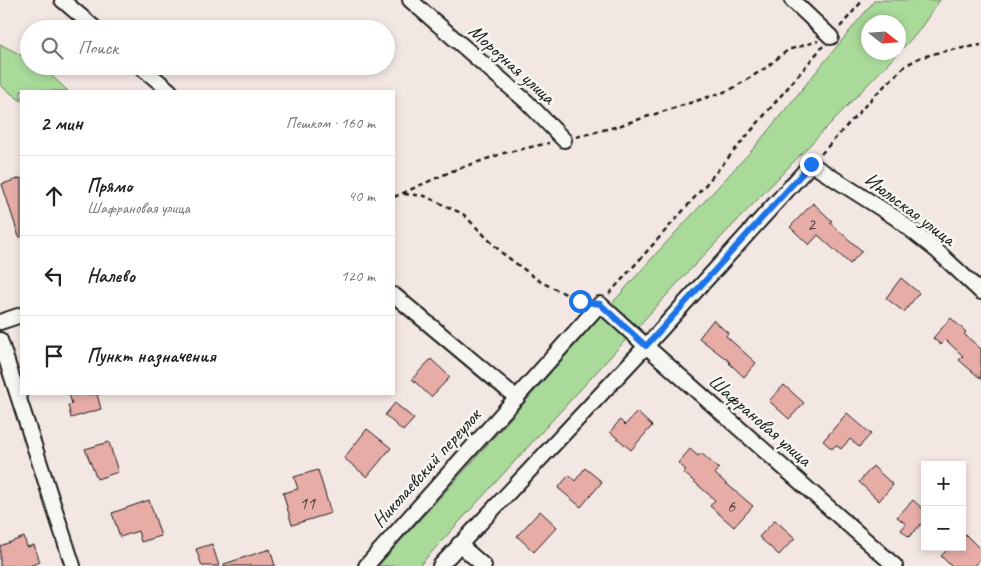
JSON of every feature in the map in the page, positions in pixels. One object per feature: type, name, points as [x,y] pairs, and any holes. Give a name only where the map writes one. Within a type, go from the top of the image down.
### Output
[{"type":"street","points":[[62,0],[85,20]]},
{"type":"street","name":"Морозная улица","points":[[410,0],[527,102],[564,140]]},
{"type":"street","points":[[792,0],[831,37]]},
{"type":"street","points":[[151,75],[169,90]]},
{"type":"street","points":[[440,566],[646,346],[811,164]]},
{"type":"street","name":"Июльская улица","points":[[811,164],[896,218],[936,250],[981,292]]},
{"type":"street","points":[[395,296],[517,398]]},
{"type":"street","name":"Шафрановая улица","points":[[600,304],[896,566]]},
{"type":"street","name":"Николаевский переулок","points":[[366,566],[600,304]]},
{"type":"street","points":[[0,322],[20,315]]},
{"type":"street","points":[[0,340],[73,566]]},
{"type":"street","points":[[459,544],[484,566]]},
{"type":"path","points":[[402,194],[425,196],[463,214],[502,253],[541,282],[580,301],[600,304],[690,203],[863,0]]},
{"type":"path","points":[[395,197],[452,171],[504,153],[615,127],[730,90],[764,69],[788,50],[831,37]]},
{"type":"path","points":[[811,164],[873,97],[906,66],[919,58],[940,52],[981,45]]},
{"type":"green space","points":[[875,0],[940,0],[917,33],[906,45],[906,15],[863,15]]},
{"type":"green space","points":[[861,17],[861,60],[891,60],[686,274],[419,566],[378,566],[653,257],[753,149]]},
{"type":"green space","points":[[0,44],[20,54],[20,75],[51,75],[67,90],[20,90],[20,100],[0,85]]},
{"type":"building","points":[[20,178],[20,237],[19,237],[2,184]]},
{"type":"building","points":[[813,203],[832,221],[830,223],[862,251],[850,264],[818,235],[809,245],[790,227]]},
{"type":"building","points":[[901,278],[919,293],[904,312],[886,298]]},
{"type":"building","points":[[951,318],[966,332],[964,334],[981,349],[981,379],[959,360],[963,356],[946,340],[941,345],[933,338]]},
{"type":"building","points":[[713,320],[728,333],[726,336],[756,363],[744,377],[730,362],[699,338]]},
{"type":"building","points":[[431,359],[450,377],[431,397],[412,379]]},
{"type":"building","points":[[784,385],[804,403],[789,419],[769,401]]},
{"type":"building","points":[[69,395],[97,395],[101,409],[71,418],[68,405],[72,404]]},
{"type":"building","points":[[395,403],[414,419],[403,431],[385,415]]},
{"type":"building","points":[[637,412],[652,426],[631,450],[610,432],[620,420],[625,425]]},
{"type":"building","points":[[847,413],[871,434],[859,447],[850,439],[841,449],[836,445],[832,449],[823,441]]},
{"type":"building","points":[[367,429],[391,448],[367,477],[344,458]]},
{"type":"building","points":[[109,442],[118,472],[97,479],[85,449]]},
{"type":"building","points":[[690,449],[698,456],[701,453],[719,469],[715,474],[753,506],[734,527],[710,506],[715,500],[683,472],[686,470],[678,463]]},
{"type":"building","points":[[873,466],[893,485],[879,501],[859,482]]},
{"type":"building","points":[[585,468],[602,482],[581,507],[558,488],[569,475],[575,481]]},
{"type":"building","points":[[318,470],[331,513],[292,525],[283,493],[298,489],[294,477]]},
{"type":"building","points":[[149,500],[161,536],[141,542],[138,531],[120,537],[112,513]]},
{"type":"building","points":[[913,500],[921,507],[921,524],[909,537],[901,530],[906,524],[897,517]]},
{"type":"building","points":[[540,511],[557,527],[534,552],[517,536]]},
{"type":"building","points":[[775,520],[795,538],[779,555],[759,537]]},
{"type":"building","points":[[966,535],[981,550],[981,559],[973,566],[951,566],[941,556],[946,551],[966,551]]},
{"type":"building","points":[[24,537],[27,547],[34,545],[40,562],[29,566],[0,566],[0,546]]},
{"type":"building","points":[[212,544],[219,566],[202,566],[196,549]]},
{"type":"building","points":[[270,549],[275,566],[224,566],[224,564]]},
{"type":"route","points":[[580,301],[600,304],[646,346],[811,164]]}]
